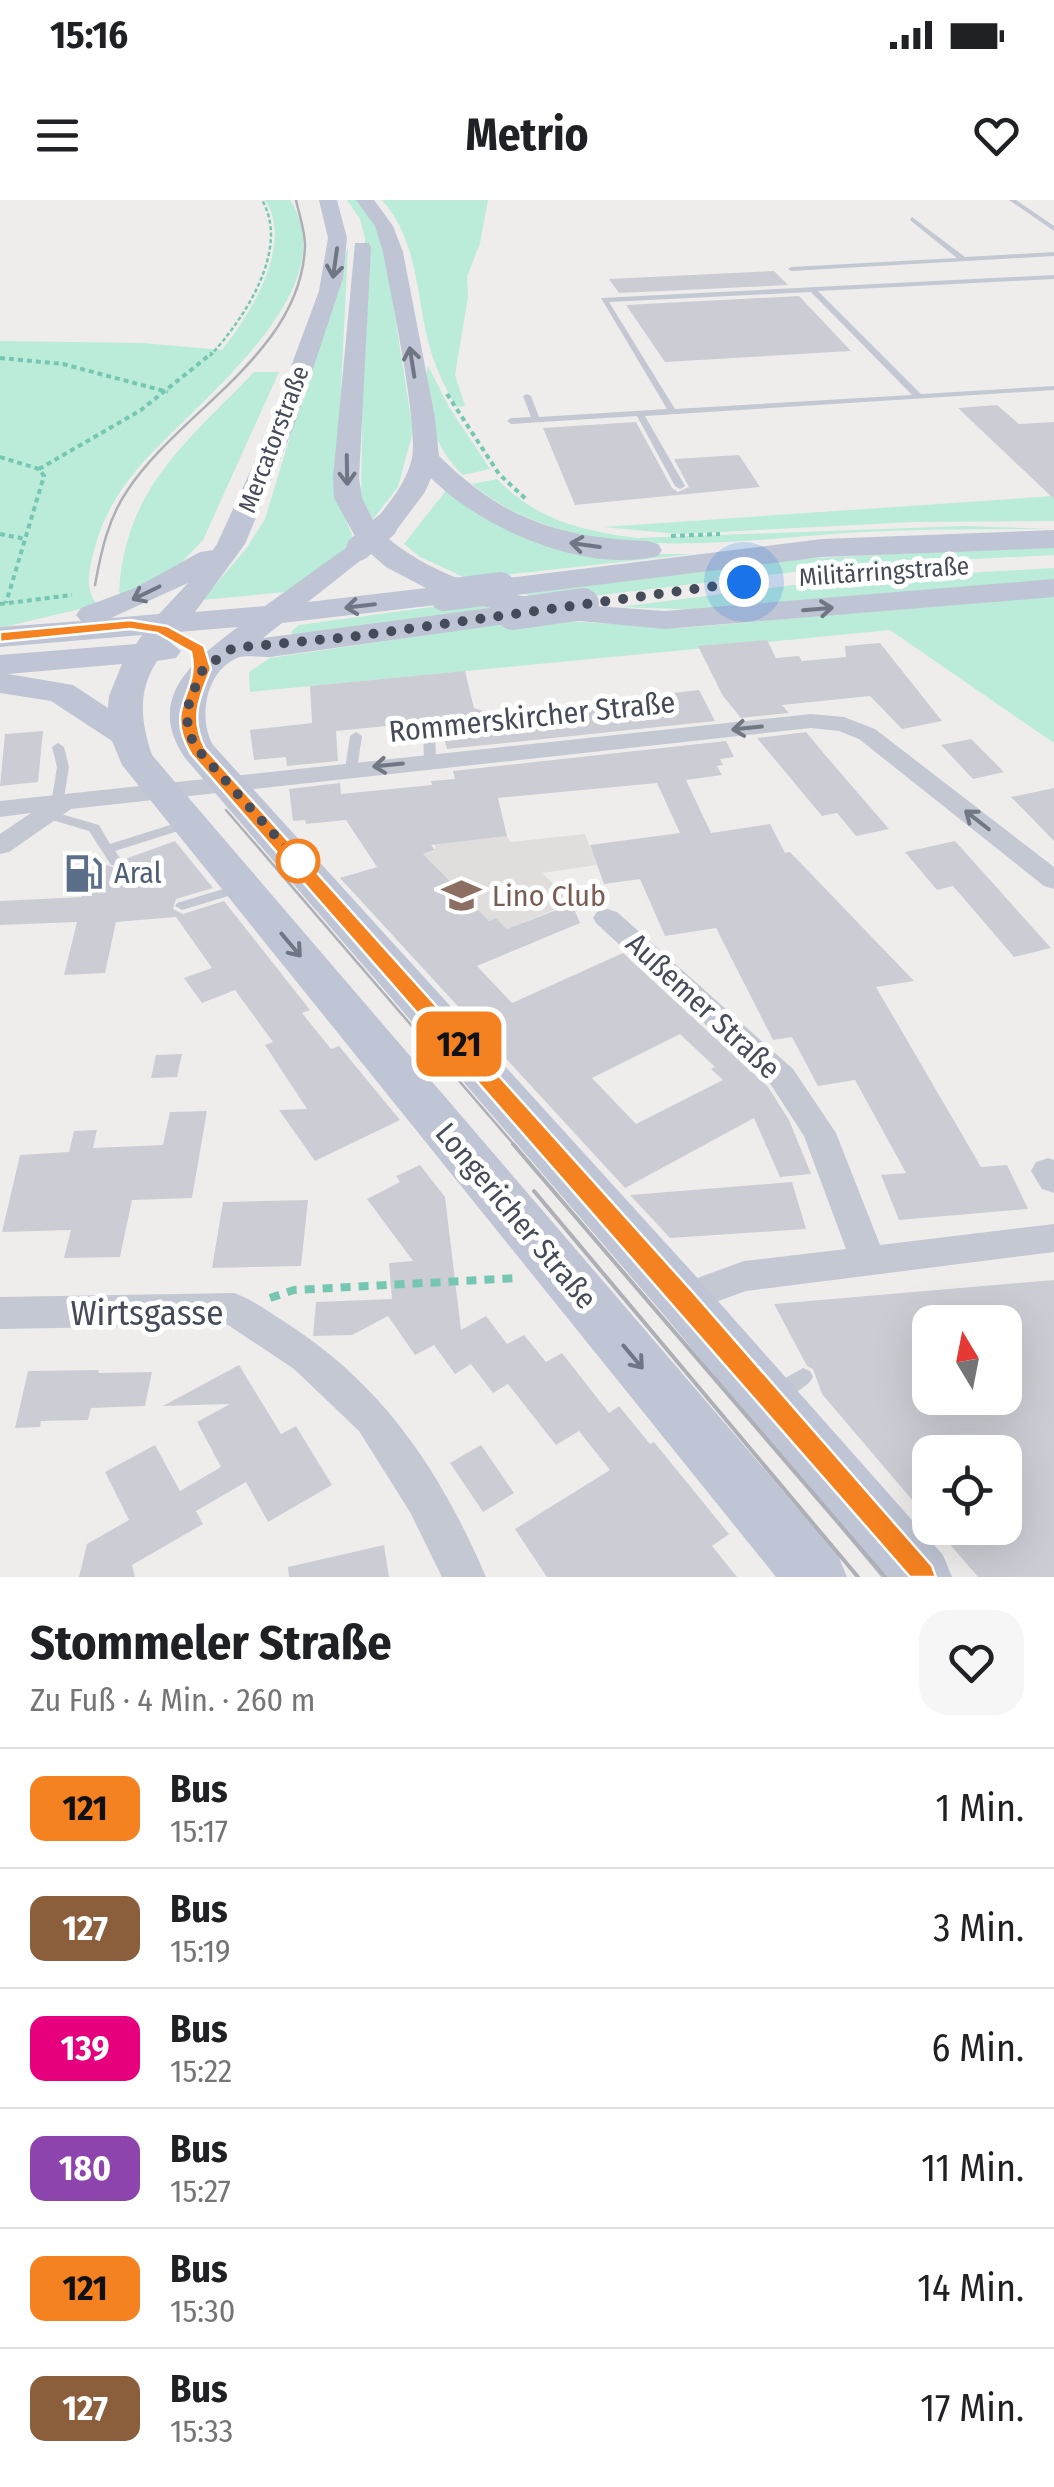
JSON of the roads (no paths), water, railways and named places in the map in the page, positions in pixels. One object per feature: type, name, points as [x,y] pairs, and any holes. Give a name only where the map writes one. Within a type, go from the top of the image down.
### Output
[{"type":"main road","name":"Mercatorstraße","points":[[162,646],[231,545],[253,501],[328,301],[337,251],[336,224],[328,200]]},
{"type":"main road","points":[[342,200],[350,210],[363,248],[350,378],[348,496],[378,546],[402,565],[456,590],[507,603],[632,619],[714,618],[1054,588]]},
{"type":"main road","points":[[0,637],[38,634],[162,646],[233,648],[386,526],[412,492],[426,458],[393,252],[384,226],[365,200]]},
{"type":"main road","points":[[426,458],[491,516],[568,543],[643,550],[822,548]]},
{"type":"main road","name":"Militärringstraße","points":[[233,648],[822,548],[1054,539]]},
{"type":"main road","points":[[38,634],[146,594],[231,545]]},
{"type":"main road","name":"Militärringstraße","points":[[279,612],[445,595],[583,604],[858,572],[1054,562]]},
{"type":"main road","points":[[0,665],[162,646],[279,612]]},
{"type":"main road","points":[[123,733],[123,703],[162,646]]},
{"type":"main road","points":[[162,646],[189,702],[187,730],[198,750],[683,1299],[785,1387],[921,1577]]},
{"type":"main road","points":[[0,683],[61,692],[123,733]]},
{"type":"main road","name":"Longericher Straße","points":[[123,733],[135,757],[816,1577]]},
{"type":"street","name":"Rommerskircher Straße","points":[[0,809],[176,806],[228,782],[812,721],[844,724],[867,734],[1054,880]]},
{"type":"street","points":[[0,846],[55,807]]},
{"type":"street","name":"Außemer Straße","points":[[608,918],[782,1076],[819,1133],[869,1260]]},
{"type":"street","points":[[683,1299],[744,1276],[1054,1238]]},
{"type":"street","name":"Wirtsgasse","points":[[0,1313],[234,1309],[307,1358],[373,1418],[425,1498],[464,1577]]},
{"type":"lane","points":[[1012,200],[1054,229]]},
{"type":"lane","points":[[912,220],[964,259]]},
{"type":"lane","points":[[790,268],[1054,254]]},
{"type":"lane","points":[[672,412],[604,300],[1054,277]]},
{"type":"lane","points":[[812,289],[918,397]]},
{"type":"lane","points":[[510,422],[1054,388]]},
{"type":"lane","points":[[526,396],[536,420]]},
{"type":"lane","points":[[639,414],[680,486]]},
{"type":"lane","points":[[429,729],[430,761]]},
{"type":"lane","points":[[351,769],[356,736]]},
{"type":"lane","points":[[58,747],[63,767],[55,807],[94,828],[112,856],[176,806]]},
{"type":"lane","points":[[182,906],[243,888]]},
{"type":"tram line","points":[[95,585],[110,524],[127,491],[150,462],[235,378],[283,318],[299,283],[305,245],[296,200]]},
{"type":"tram line","points":[[226,810],[516,1147]]},
{"type":"tram line","points":[[513,1144],[885,1577]]},
{"type":"tram line","points":[[534,1191],[858,1577]]},
{"type":"place","name":"Aral","points":[[84,873]]},
{"type":"place","name":"Lino Club","points":[[462,896]]}]
